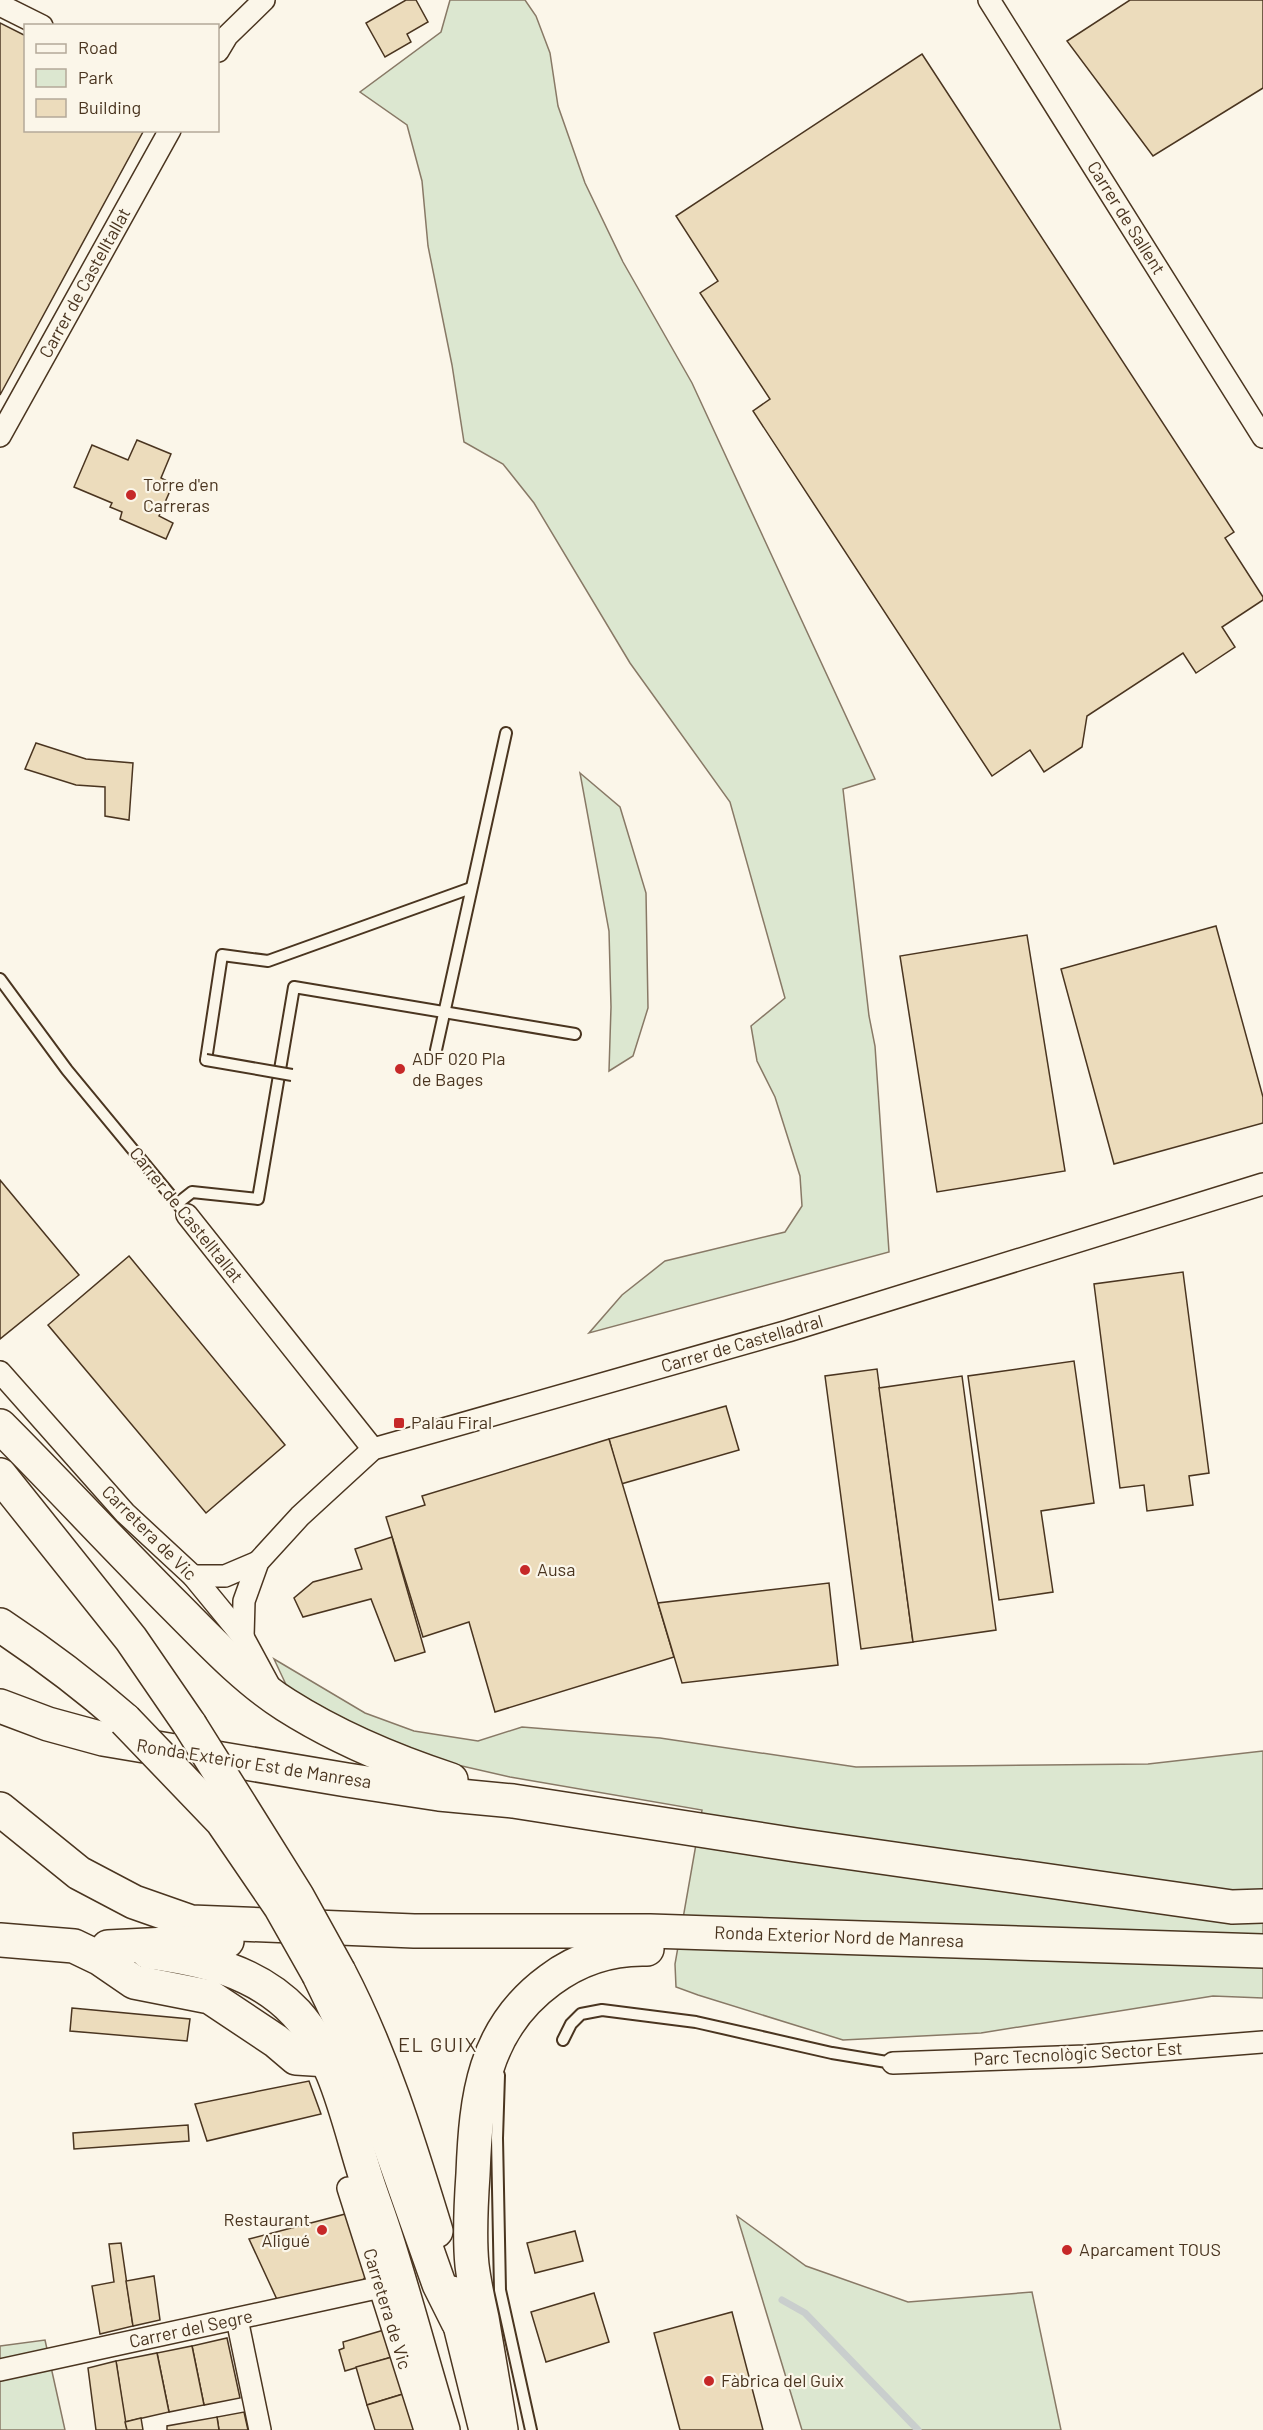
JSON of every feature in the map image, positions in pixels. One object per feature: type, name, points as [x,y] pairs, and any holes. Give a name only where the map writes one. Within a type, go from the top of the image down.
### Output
[{"type":"main road","points":[[0,1426],[194,1625],[252,1678],[285,1704],[354,1743],[392,1760],[513,1801],[796,1845],[1232,1907],[1263,1906]]},
{"type":"main road","points":[[0,1475],[131,1639],[190,1725],[297,1896],[329,1974],[439,2284],[459,2322],[486,2430]]},
{"type":"main road","points":[[0,1625],[72,1676],[125,1720],[222,1821],[329,1974]]},
{"type":"main road","name":"Ronda Exterior Est de Manresa","points":[[0,1706],[48,1724],[104,1739],[358,1782],[439,1794],[513,1801]]},
{"type":"main road","points":[[0,1809],[79,1873],[134,1902],[191,1922],[414,1931]]},
{"type":"main road","points":[[414,1931],[108,1947],[164,1953],[206,1962],[246,1976],[270,1991],[295,2012],[311,2032],[328,2060],[386,2235],[442,2430]]},
{"type":"main road","name":"Ronda Exterior Nord de Manresa","points":[[414,1931],[650,1931],[1263,1951]]},
{"type":"main road","points":[[501,2430],[472,2264],[471,2199],[475,2127],[483,2075],[496,2042],[514,2012],[536,1990],[560,1972],[585,1959],[611,1952],[639,1949],[770,1952],[849,1937]]},
{"type":"main road","points":[[0,1940],[74,1946],[134,1982],[210,1996],[274,2045],[296,2058],[328,2060]]},
{"type":"street","points":[[219,49],[227,36],[264,0]]},
{"type":"street","name":"Carrer de Sallent","points":[[989,0],[1263,437]]},
{"type":"street","points":[[0,5],[38,24]]},
{"type":"street","name":"Carrer de Castelltallat","points":[[0,436],[169,132]]},
{"type":"street","name":"Carrer de Castelladral","points":[[243,1637],[244,1601],[258,1562],[300,1516],[373,1449],[788,1331],[1263,1184]]},
{"type":"street","name":"Carrer de Castelltallat","points":[[182,1209],[373,1449]]},
{"type":"street","name":"Carretera de Vic","points":[[0,1372],[125,1513],[193,1576],[243,1637],[267,1683],[285,1704]]},
{"type":"street","name":"Carrer de Castelladral","points":[[193,1576],[225,1576],[258,1562]]},
{"type":"street","name":"Parc Tecnològic Sector Est","points":[[893,2063],[1086,2056],[1263,2043]]},
{"type":"street","name":"Carretera de Vic","points":[[348,2188],[425,2430]]},
{"type":"street","name":"Carrer del Segre","points":[[0,2370],[381,2288]]},
{"type":"street","points":[[237,2319],[260,2430]]},
{"type":"lane","points":[[436,1050],[506,733]]},
{"type":"lane","points":[[292,1075],[206,1060],[222,955],[268,961],[471,888]]},
{"type":"lane","name":"Carrer de Castelltallat","points":[[0,979],[68,1070],[182,1209]]},
{"type":"lane","points":[[182,1209],[192,1192],[258,1199],[294,987],[575,1034]]},
{"type":"lane","points":[[563,2040],[571,2024],[581,2014],[602,2010],[696,2022],[832,2053],[893,2063]]},
{"type":"lane","points":[[496,2042],[500,2067],[497,2138],[500,2290],[531,2430]]},
{"type":"green space","points":[[450,0],[525,0],[536,16],[550,53],[558,106],[585,183],[623,262],[692,383],[875,779],[843,789],[869,1016],[875,1046],[889,1252],[589,1333],[622,1295],[665,1261],[785,1232],[802,1206],[800,1176],[775,1097],[757,1061],[751,1026],[785,998],[730,802],[630,663],[534,503],[503,464],[464,442],[452,365],[428,246],[422,181],[407,125],[360,92],[441,32]]},
{"type":"green space","points":[[580,773],[620,807],[646,893],[648,1008],[633,1056],[609,1071],[611,1007],[609,931]]},
{"type":"green space","points":[[274,1659],[365,1713],[414,1731],[478,1741],[522,1727],[660,1738],[856,1767],[1148,1764],[1263,1751],[1263,1998],[1213,1996],[981,2033],[843,2040],[698,1995],[676,1987],[675,1964],[702,1810],[510,1777],[427,1758],[348,1729],[289,1691]]},
{"type":"green space","points":[[737,2216],[806,2266],[908,2302],[1032,2292],[1061,2430],[802,2430]]},
{"type":"green space","points":[[45,2340],[65,2430],[0,2430],[0,2346]]},
{"type":"building","points":[[406,0],[416,0],[428,22],[407,34],[411,42],[385,57],[366,23]]},
{"type":"building","points":[[1130,0],[1263,0],[1263,88],[1153,156],[1067,41]]},
{"type":"building","points":[[0,23],[24,35],[24,132],[143,132],[0,395]]},
{"type":"building","points":[[922,54],[1234,532],[1225,538],[1263,597],[1263,600],[1222,627],[1235,647],[1196,673],[1183,653],[1087,716],[1082,747],[1044,772],[1030,750],[992,776],[753,411],[770,399],[700,293],[718,281],[676,216]]},
{"type":"building","name":"Torre d'en Carreras","points":[[137,440],[171,454],[161,478],[173,484],[159,516],[173,523],[166,539],[120,519],[122,512],[110,507],[112,503],[74,487],[92,445],[128,460]]},
{"type":"building","points":[[36,743],[86,759],[133,763],[129,820],[105,816],[105,787],[76,785],[25,769]]},
{"type":"building","points":[[1216,926],[1263,1097],[1263,1123],[1114,1164],[1061,969]]},
{"type":"building","points":[[1027,935],[1065,1171],[937,1192],[900,956]]},
{"type":"building","points":[[0,1180],[79,1275],[0,1339]]},
{"type":"building","points":[[129,1256],[285,1445],[206,1513],[48,1325]]},
{"type":"building","points":[[1183,1272],[1209,1473],[1189,1476],[1193,1505],[1147,1511],[1144,1485],[1120,1488],[1094,1284]]},
{"type":"building","points":[[1074,1361],[1094,1503],[1041,1511],[1053,1592],[999,1600],[968,1376]]},
{"type":"building","points":[[877,1369],[913,1642],[861,1649],[825,1376]]},
{"type":"building","points":[[962,1376],[996,1630],[913,1642],[879,1388]]},
{"type":"building","points":[[726,1406],[739,1450],[621,1484],[609,1439]]},
{"type":"building","name":"Ausa","points":[[609,1439],[674,1657],[495,1712],[469,1622],[423,1637],[386,1517],[425,1505],[422,1496]]},
{"type":"building","points":[[392,1537],[425,1652],[395,1661],[371,1599],[303,1617],[294,1598],[313,1582],[362,1569],[355,1549]]},
{"type":"building","points":[[829,1583],[838,1665],[682,1683],[658,1603]]},
{"type":"building","points":[[72,2008],[190,2019],[187,2041],[70,2031]]},
{"type":"building","points":[[309,2081],[321,2114],[207,2141],[195,2104]]},
{"type":"building","points":[[188,2125],[189,2141],[74,2149],[73,2133]]},
{"type":"building","points":[[353,2212],[371,2266],[361,2284],[280,2306],[249,2239]]},
{"type":"building","points":[[575,2231],[583,2261],[535,2273],[527,2243]]},
{"type":"building","points":[[121,2243],[133,2326],[100,2334],[92,2286],[114,2282],[109,2244]]},
{"type":"building","points":[[154,2276],[160,2320],[133,2326],[126,2281]]},
{"type":"building","points":[[594,2293],[609,2342],[546,2362],[531,2312]]},
{"type":"building","name":"Fàbrica del Guix","points":[[732,2312],[763,2430],[680,2430],[654,2333]]},
{"type":"building","points":[[384,2330],[392,2357],[345,2371],[339,2350],[344,2348],[343,2342]]},
{"type":"building","points":[[227,2338],[240,2398],[204,2405],[192,2346]]},
{"type":"building","points":[[192,2346],[204,2405],[169,2412],[157,2353]]},
{"type":"building","points":[[157,2353],[169,2412],[125,2422],[116,2361]]},
{"type":"building","points":[[392,2357],[403,2394],[367,2405],[356,2367]]},
{"type":"building","points":[[116,2361],[127,2430],[96,2430],[88,2368]]},
{"type":"building","points":[[403,2394],[414,2430],[375,2430],[367,2405]]},
{"type":"building","points":[[244,2412],[248,2430],[219,2430],[217,2417]]},
{"type":"building","points":[[217,2417],[219,2430],[167,2430],[167,2426]]},
{"type":"building","points":[[141,2418],[143,2430],[127,2430],[125,2422]]},
{"type":"waterway","points":[[782,2300],[805,2313],[918,2430]]},
{"type":"place","name":"Torre d'en Carreras","points":[[131,495]]},
{"type":"place","name":"ADF 020 Pla de Bages","points":[[400,1069]]},
{"type":"place","name":"Palau Firal","points":[[399,1423]]},
{"type":"place","name":"Ausa","points":[[525,1570]]},
{"type":"place","name":"Restaurant Aligué","points":[[322,2230]]},
{"type":"place","name":"Aparcament TOUS","points":[[1067,2250]]},
{"type":"place","name":"Fàbrica del Guix","points":[[709,2381]]},
{"type":"district","name":"EL GUIX","points":[[438,2045]]}]
